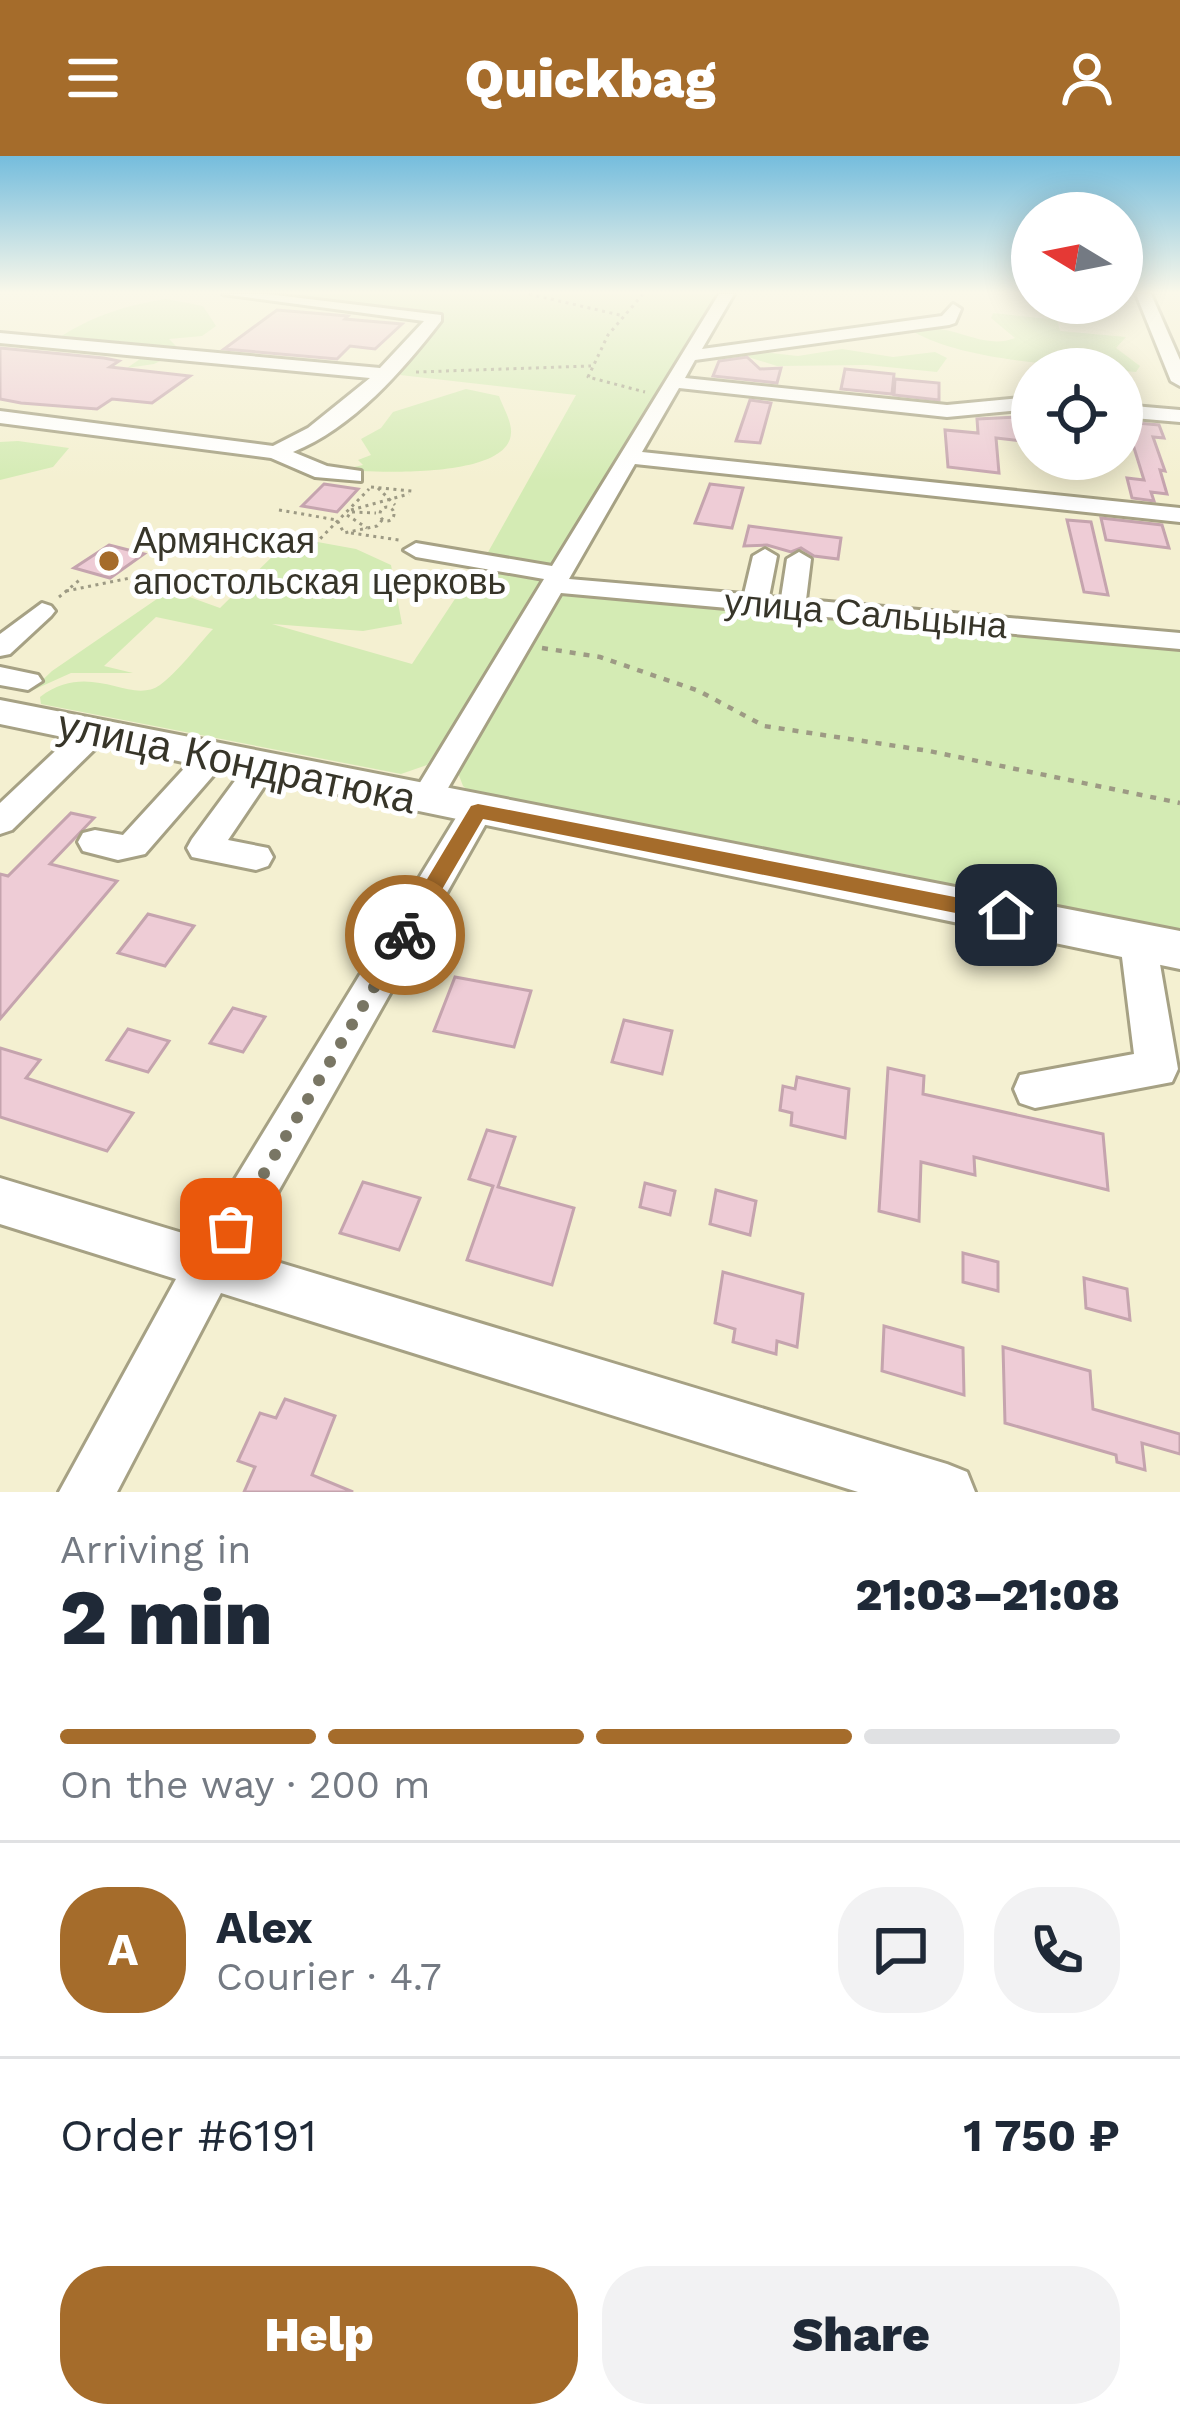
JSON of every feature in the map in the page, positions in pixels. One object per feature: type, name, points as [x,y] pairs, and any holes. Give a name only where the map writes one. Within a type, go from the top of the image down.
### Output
[{"type":"main road","name":"улица Кондратюка","points":[[0,712],[1180,950]]},
{"type":"street","points":[[197,356],[387,374]]},
{"type":"street","points":[[275,452],[297,443],[387,374],[402,356]]},
{"type":"street","points":[[426,799],[689,356]]},
{"type":"street","points":[[1176,362],[1180,381]]},
{"type":"street","points":[[668,390],[947,411],[1011,405]]},
{"type":"street","points":[[1143,413],[1180,416]]},
{"type":"street","points":[[0,417],[275,452],[369,484]]},
{"type":"street","points":[[627,457],[1180,515]]},
{"type":"street","name":"улица Сальцына","points":[[416,546],[556,579],[755,604],[1180,641]]},
{"type":"street","points":[[755,604],[765,556]]},
{"type":"street","points":[[791,607],[799,559]]},
{"type":"street","points":[[0,647],[42,611]]},
{"type":"street","points":[[1,822],[95,731]]},
{"type":"street","points":[[95,842],[118,848],[133,845],[213,756]]},
{"type":"street","points":[[256,857],[204,848],[262,766]]},
{"type":"street","points":[[87,1492],[209,1267],[478,811]]},
{"type":"street","points":[[1035,1089],[1157,1069],[1138,941]]},
{"type":"street","points":[[0,1201],[946,1492]]},
{"type":"path","points":[[596,356],[588,377],[596,383],[668,390]]},
{"type":"path","points":[[387,374],[591,366]]},
{"type":"path","points":[[369,484],[413,491]]},
{"type":"path","points":[[348,532],[396,514],[392,499],[369,484]]},
{"type":"path","points":[[315,544],[369,484]]},
{"type":"path","points":[[346,512],[413,491]]},
{"type":"path","points":[[346,512],[377,513],[413,491]]},
{"type":"path","points":[[279,510],[337,521],[344,533],[416,546]]},
{"type":"path","points":[[346,512],[382,537]]},
{"type":"path","points":[[377,513],[384,518]]},
{"type":"path","points":[[66,591],[165,571]]},
{"type":"path","points":[[42,611],[82,578]]},
{"type":"path","points":[[516,644],[599,657],[698,691],[764,725],[929,751],[1180,803]]},
{"type":"green space","points":[[144,356],[170,356],[154,364],[127,368]]},
{"type":"green space","points":[[412,356],[682,356],[554,566],[487,554],[576,395],[400,375]]},
{"type":"green space","points":[[748,357],[947,358],[937,372],[867,365],[777,366]]},
{"type":"green space","points":[[466,389],[499,396],[509,419],[511,433],[504,448],[488,459],[437,470],[341,470],[363,465],[358,460],[371,455],[361,439],[381,428],[393,412]]},
{"type":"green space","points":[[0,442],[69,448],[53,467],[0,480]]},
{"type":"green space","points":[[312,541],[356,549],[391,565],[402,624],[363,631],[272,624],[412,664],[478,564],[542,580],[427,765],[401,774],[41,704],[40,697],[76,682],[136,690],[160,685],[213,629],[156,617],[104,666],[133,673],[71,673],[31,691],[52,671],[170,590],[220,608],[282,547]]},
{"type":"green space","points":[[586,593],[1180,646],[1180,935],[984,897],[910,875],[476,797],[463,786],[457,770],[554,603],[562,595]]},
{"type":"building","points":[[0,356],[104,358],[119,361],[110,367],[190,376],[152,403],[112,399],[97,409],[0,399]]},
{"type":"building","points":[[747,357],[760,369],[781,368],[777,383],[713,376],[719,361]]},
{"type":"building","points":[[845,369],[894,374],[892,394],[841,389]]},
{"type":"building","points":[[895,379],[939,383],[939,400],[894,395]]},
{"type":"building","points":[[750,400],[771,403],[760,443],[736,441]]},
{"type":"building","points":[[1011,417],[1011,440],[996,438],[999,473],[948,467],[945,430],[978,433],[977,419]]},
{"type":"building","points":[[1143,424],[1159,425],[1164,438],[1153,437],[1167,494],[1151,492],[1154,501],[1132,498],[1128,480],[1144,480]]},
{"type":"building","points":[[324,484],[358,489],[337,512],[302,506]]},
{"type":"building","points":[[710,484],[743,488],[732,528],[695,523]]},
{"type":"building","points":[[1101,518],[1162,525],[1169,548],[1106,540]]},
{"type":"building","points":[[1067,520],[1091,522],[1108,595],[1084,592]]},
{"type":"building","points":[[749,526],[841,538],[838,559],[814,556],[801,548],[791,552],[767,545],[744,546]]},
{"type":"building","name":"Армянская апостольская церковь","points":[[109,545],[144,554],[110,578],[74,568]]},
{"type":"building","points":[[71,813],[94,818],[50,864],[117,881],[0,1019],[0,874],[8,876]]},
{"type":"building","points":[[148,914],[194,926],[165,966],[118,953]]},
{"type":"building","points":[[455,977],[531,991],[514,1047],[434,1031]]},
{"type":"building","points":[[233,1008],[265,1017],[243,1052],[210,1043]]},
{"type":"building","points":[[624,1020],[672,1031],[662,1074],[612,1062]]},
{"type":"building","points":[[128,1029],[169,1041],[148,1072],[107,1060]]},
{"type":"building","points":[[0,1048],[40,1060],[26,1078],[133,1113],[107,1151],[0,1117]]},
{"type":"building","points":[[888,1068],[924,1076],[923,1094],[1103,1134],[1108,1190],[974,1157],[975,1175],[921,1162],[919,1221],[879,1211]]},
{"type":"building","points":[[797,1077],[849,1089],[845,1138],[791,1125],[792,1113],[780,1110],[783,1086],[795,1089]]},
{"type":"building","points":[[487,1130],[515,1137],[498,1187],[574,1208],[552,1285],[467,1260],[493,1186],[469,1179]]},
{"type":"building","points":[[363,1182],[420,1198],[399,1250],[340,1233]]},
{"type":"building","points":[[645,1183],[675,1191],[670,1215],[640,1207]]},
{"type":"building","points":[[716,1190],[756,1201],[750,1235],[710,1224]]},
{"type":"building","points":[[963,1253],[998,1262],[998,1291],[963,1282]]},
{"type":"building","points":[[723,1272],[803,1294],[797,1347],[777,1341],[776,1354],[733,1342],[735,1329],[715,1323]]},
{"type":"building","points":[[1084,1278],[1127,1289],[1130,1320],[1086,1308]]},
{"type":"building","points":[[884,1326],[963,1348],[964,1395],[882,1371]]},
{"type":"building","points":[[1003,1347],[1090,1371],[1093,1409],[1180,1434],[1180,1454],[1142,1443],[1145,1470],[1117,1462],[1116,1455],[1005,1423]]},
{"type":"building","points":[[285,1399],[335,1416],[312,1475],[353,1492],[244,1492],[255,1467],[238,1461],[260,1413],[276,1418]]},
{"type":"way so far","points":[[231,1229],[405,935]]},
{"type":"place","name":"Армянская апостольская церковь","points":[[109,561]]},
{"type":"route","points":[[405,935],[478,811],[1006,915]]}]
